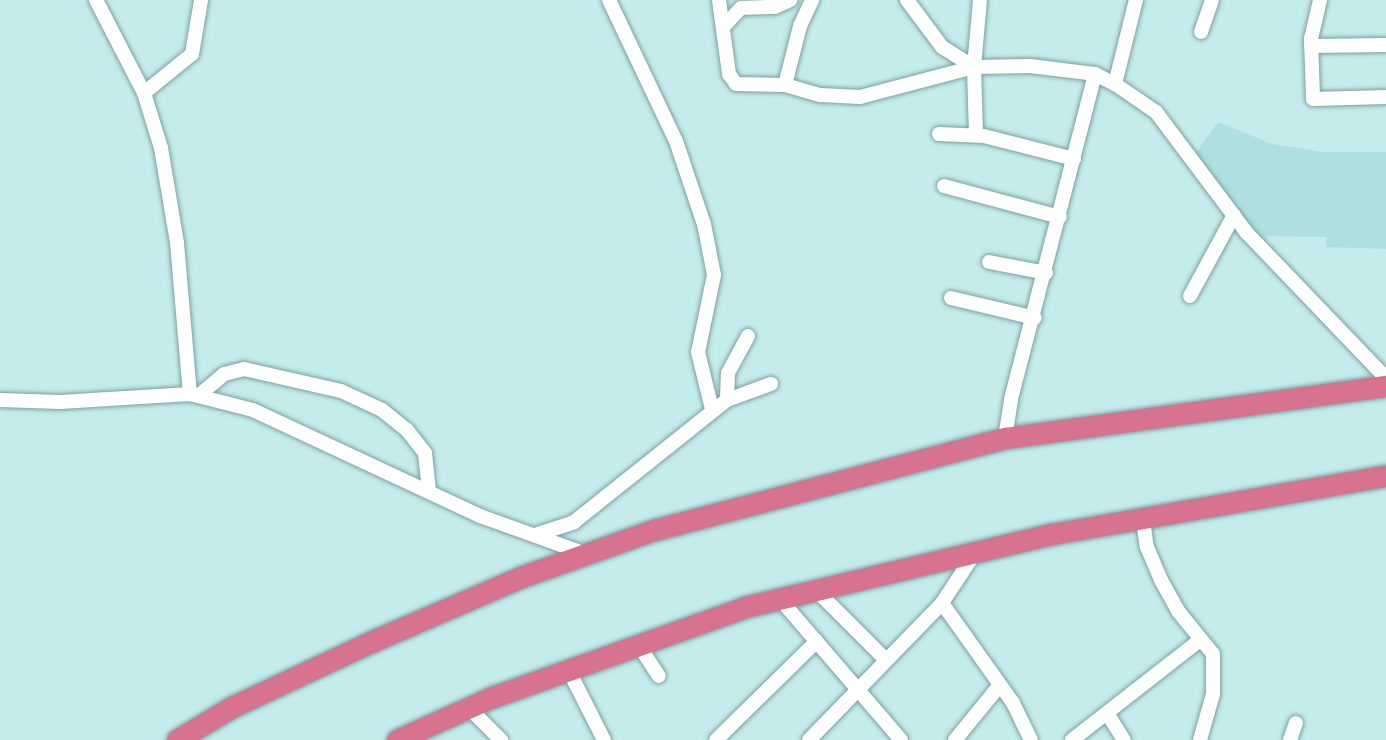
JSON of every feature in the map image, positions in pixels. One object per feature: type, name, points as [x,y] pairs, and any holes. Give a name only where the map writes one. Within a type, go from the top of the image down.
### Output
[{"type":"highway","points":[[177,740],[232,708],[373,641],[586,554],[654,530],[1005,438],[1386,386]]},
{"type":"highway","points":[[397,740],[468,707],[568,669],[779,598],[975,552],[1386,476]]},
{"type":"street","points":[[96,0],[145,93],[161,148],[177,243],[194,395]]},
{"type":"street","points":[[145,93],[192,54],[201,0]]},
{"type":"street","points":[[609,0],[676,141],[709,244],[714,275],[698,352],[712,410]]},
{"type":"street","points":[[719,0],[725,24],[732,81],[785,85],[821,95],[860,97],[974,67],[1030,66],[1095,74],[1115,84],[1156,112],[1234,215],[1279,269],[1386,378]]},
{"type":"street","points":[[725,24],[743,4],[775,7],[790,0]]},
{"type":"street","points":[[785,85],[812,0]]},
{"type":"street","points":[[907,0],[943,47],[974,67]]},
{"type":"street","points":[[976,135],[974,67],[980,0]]},
{"type":"street","points":[[1115,84],[1136,0]]},
{"type":"street","points":[[1201,32],[1212,0]]},
{"type":"street","points":[[1320,0],[1311,46],[1313,99],[1386,97]]},
{"type":"street","points":[[1311,46],[1386,45]]},
{"type":"street","points":[[1005,438],[1011,399],[1035,318],[1095,74]]},
{"type":"street","points":[[939,134],[976,135],[1074,159]]},
{"type":"street","points":[[944,186],[1060,217]]},
{"type":"street","points":[[1190,296],[1234,215]]},
{"type":"street","points":[[989,262],[1046,273]]},
{"type":"street","points":[[951,298],[1035,318]]},
{"type":"street","points":[[727,400],[729,373],[748,336]]},
{"type":"street","points":[[194,395],[224,374],[244,369],[341,391],[382,410],[407,430],[425,453],[429,489]]},
{"type":"street","points":[[538,534],[574,522],[640,473],[727,400],[771,384]]},
{"type":"street","points":[[0,400],[61,402],[194,395],[253,410],[429,489],[480,516],[538,534],[586,554]]},
{"type":"street","points":[[1143,520],[1147,547],[1161,580],[1200,640],[1213,654],[1213,694],[1200,740]]},
{"type":"street","points":[[809,740],[943,603],[975,552]]},
{"type":"street","points":[[816,590],[886,660]]},
{"type":"street","points":[[779,598],[901,740]]},
{"type":"street","points":[[943,603],[1000,685],[1031,740]]},
{"type":"street","points":[[716,740],[817,640]]},
{"type":"street","points":[[1072,740],[1200,640]]},
{"type":"street","points":[[638,644],[659,676]]},
{"type":"street","points":[[568,669],[604,740]]},
{"type":"street","points":[[955,740],[1000,685]]},
{"type":"street","points":[[468,707],[501,740]]},
{"type":"street","points":[[1107,713],[1124,740]]},
{"type":"street","points":[[1290,740],[1296,723]]},
{"type":"shaded area","points":[[1218,122],[1272,144],[1325,152],[1386,152],[1386,249],[1326,247],[1326,237],[1252,236],[1190,161]]}]
